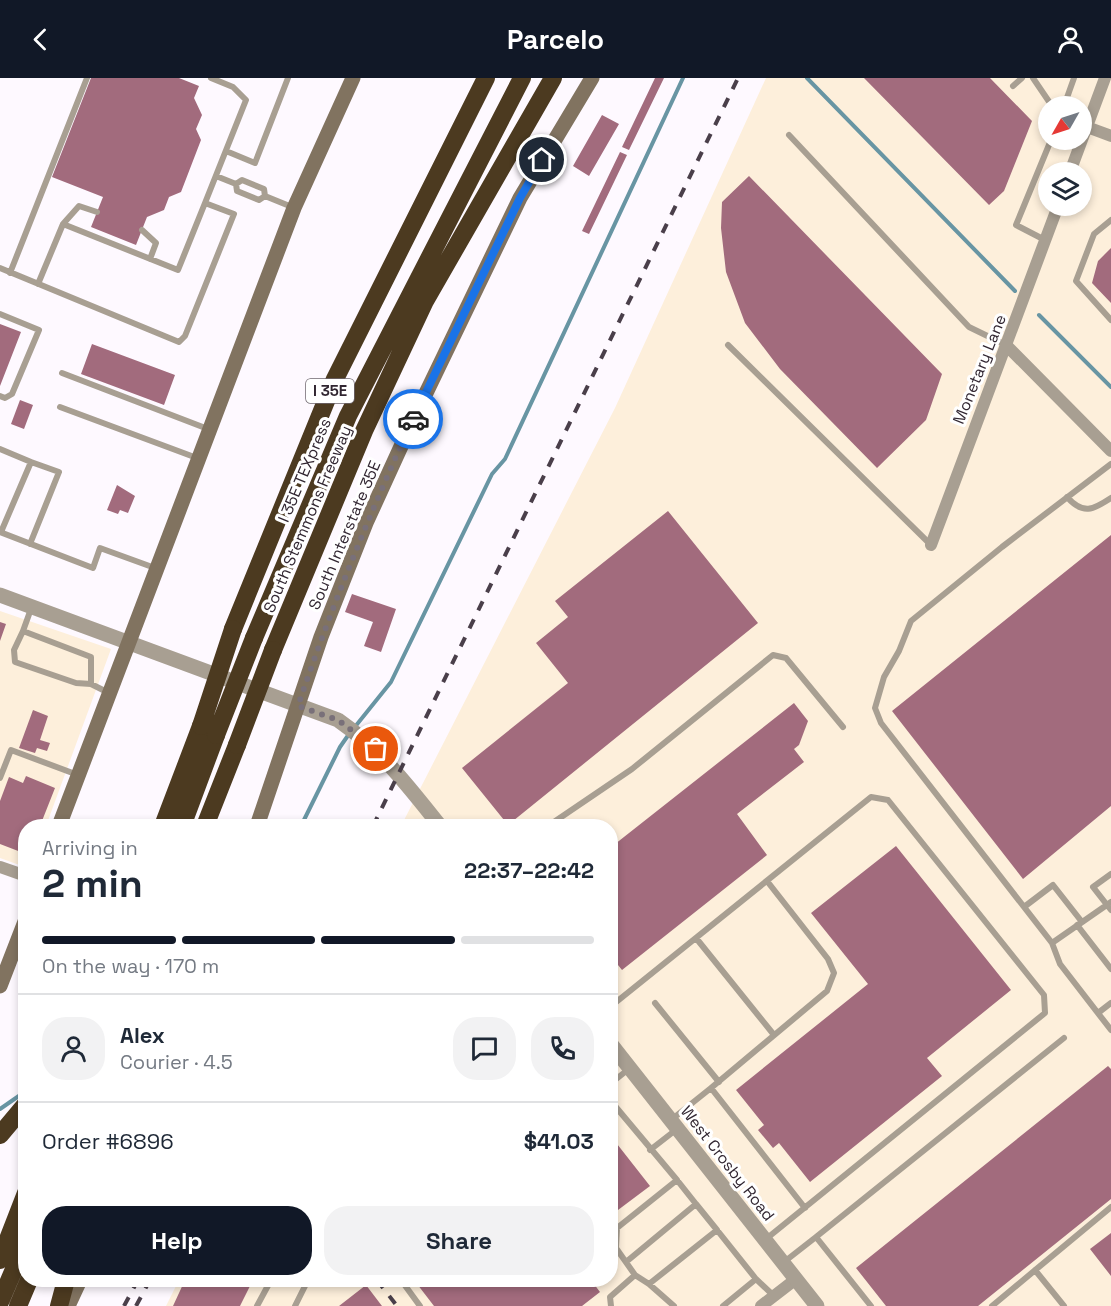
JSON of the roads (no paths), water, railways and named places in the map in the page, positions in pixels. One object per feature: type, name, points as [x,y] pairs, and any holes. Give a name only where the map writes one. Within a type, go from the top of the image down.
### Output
[{"type":"highway","name":"South Stemmons Freeway","points":[[166,819],[208,730],[233,629],[335,380],[486,78]]},
{"type":"highway","name":"I 35E TEXpress","points":[[184,819],[208,730],[254,638],[348,416],[522,78]]},
{"type":"highway","name":"South Stemmons Freeway","points":[[208,819],[273,650],[364,431],[425,301],[553,78]]},
{"type":"highway","points":[[0,1135],[18,1114]]},
{"type":"highway","points":[[18,1248],[15,1269],[18,1306]]},
{"type":"highway","points":[[0,1302],[15,1269]]},
{"type":"highway","points":[[59,1306],[64,1287]]},
{"type":"main road","points":[[62,819],[294,208],[354,78]]},
{"type":"main road","name":"South Interstate 35E","points":[[259,819],[321,637],[362,534],[414,418],[520,198],[592,78]]},
{"type":"main road","points":[[0,986],[18,940]]},
{"type":"main road","points":[[68,1306],[77,1287]]},
{"type":"street","points":[[1092,108],[1105,78]]},
{"type":"street","points":[[1092,129],[1111,136]]},
{"type":"street","name":"Monetary Lane","points":[[931,545],[1054,216]]},
{"type":"street","points":[[1006,345],[1111,451]]},
{"type":"street","points":[[0,595],[130,641],[338,720],[367,740],[399,774],[434,819]]},
{"type":"street","points":[[0,867],[18,873]]},
{"type":"street","name":"West Crosby Road","points":[[618,1053],[817,1306]]},
{"type":"street","points":[[762,1306],[796,1279]]},
{"type":"lane","points":[[10,273],[87,78]]},
{"type":"lane","points":[[63,224],[178,270],[246,100],[233,87],[211,78]]},
{"type":"lane","points":[[226,151],[255,163],[288,78]]},
{"type":"lane","points":[[1013,86],[1022,78]]},
{"type":"lane","points":[[1033,78],[1045,96]]},
{"type":"lane","points":[[1068,96],[1074,78]]},
{"type":"lane","points":[[789,135],[969,327],[1006,345]]},
{"type":"lane","points":[[1046,240],[1016,225],[1047,150]]},
{"type":"lane","points":[[216,176],[236,184]]},
{"type":"lane","points":[[236,184],[242,180],[253,184],[264,189],[265,196]]},
{"type":"lane","points":[[236,184],[237,191],[259,200],[265,196]]},
{"type":"lane","points":[[265,196],[294,208]]},
{"type":"lane","points":[[0,268],[179,342],[185,336],[234,214],[205,203]]},
{"type":"lane","points":[[38,284],[63,224],[79,206],[97,212]]},
{"type":"lane","points":[[1111,220],[1094,234],[1076,281],[1111,320]]},
{"type":"lane","points":[[142,230],[156,243],[150,259]]},
{"type":"lane","points":[[0,314],[39,330],[12,394],[5,398],[0,396]]},
{"type":"lane","points":[[728,345],[931,545]]},
{"type":"lane","points":[[62,373],[209,429]]},
{"type":"lane","points":[[60,406],[198,459]]},
{"type":"lane","points":[[0,450],[58,472],[30,544]]},
{"type":"lane","points":[[31,462],[1,532],[93,568],[100,548],[156,568]]},
{"type":"lane","points":[[1111,464],[911,621],[899,651],[884,676],[875,708],[881,723],[1052,942],[1059,964],[1111,1030]]},
{"type":"lane","points":[[1067,497],[1074,506],[1084,511],[1093,509],[1111,498]]},
{"type":"lane","points":[[32,606],[14,650],[15,662],[76,683],[91,684],[110,693]]},
{"type":"lane","points":[[22,631],[91,657],[91,684]]},
{"type":"lane","points":[[558,819],[632,769],[773,655],[786,658],[843,727]]},
{"type":"lane","points":[[0,778],[11,750],[78,775]]},
{"type":"lane","points":[[618,1001],[871,797],[888,800],[1044,995],[1045,1013],[765,1240]]},
{"type":"lane","points":[[1052,942],[1110,906],[1093,887],[1111,874]]},
{"type":"lane","points":[[650,1150],[711,1088],[827,991],[834,973],[828,959],[767,881]]},
{"type":"lane","points":[[1024,907],[1053,885],[1111,969]]},
{"type":"lane","points":[[696,938],[774,1035]]},
{"type":"lane","points":[[655,1003],[719,1082]]},
{"type":"lane","points":[[1098,1013],[1111,1003]]},
{"type":"lane","points":[[783,1263],[1064,1038]]},
{"type":"lane","points":[[618,1078],[630,1068]]},
{"type":"lane","points":[[711,1088],[805,1208]]},
{"type":"lane","points":[[618,1110],[756,1279],[774,1296]]},
{"type":"lane","points":[[618,1228],[677,1180]]},
{"type":"lane","points":[[626,1262],[696,1204]]},
{"type":"lane","points":[[992,1306],[1111,1207]]},
{"type":"lane","points":[[649,1284],[717,1230]]},
{"type":"lane","points":[[816,1237],[871,1306]]},
{"type":"lane","points":[[618,1252],[635,1275],[674,1306]]},
{"type":"lane","points":[[1035,1270],[1064,1306]]},
{"type":"lane","points":[[611,1306],[610,1297],[635,1275]]},
{"type":"lane","points":[[723,1306],[756,1279]]},
{"type":"lane","points":[[257,1306],[267,1287]]},
{"type":"lane","points":[[295,1306],[304,1287]]},
{"type":"lane","points":[[406,1287],[420,1306]]},
{"type":"waterway","points":[[354,728],[391,682],[492,474],[505,459],[683,78]]},
{"type":"waterway","points":[[807,78],[1015,291]]},
{"type":"waterway","points":[[1039,315],[1111,387]]},
{"type":"waterway","points":[[304,819],[340,747],[349,734]]},
{"type":"waterway","points":[[0,1109],[18,1097]]},
{"type":"railway","points":[[376,819],[738,78]]},
{"type":"railway","points":[[124,1306],[134,1287]]},
{"type":"railway","points":[[136,1306],[146,1287]]},
{"type":"railway","points":[[382,1287],[397,1306]]}]
